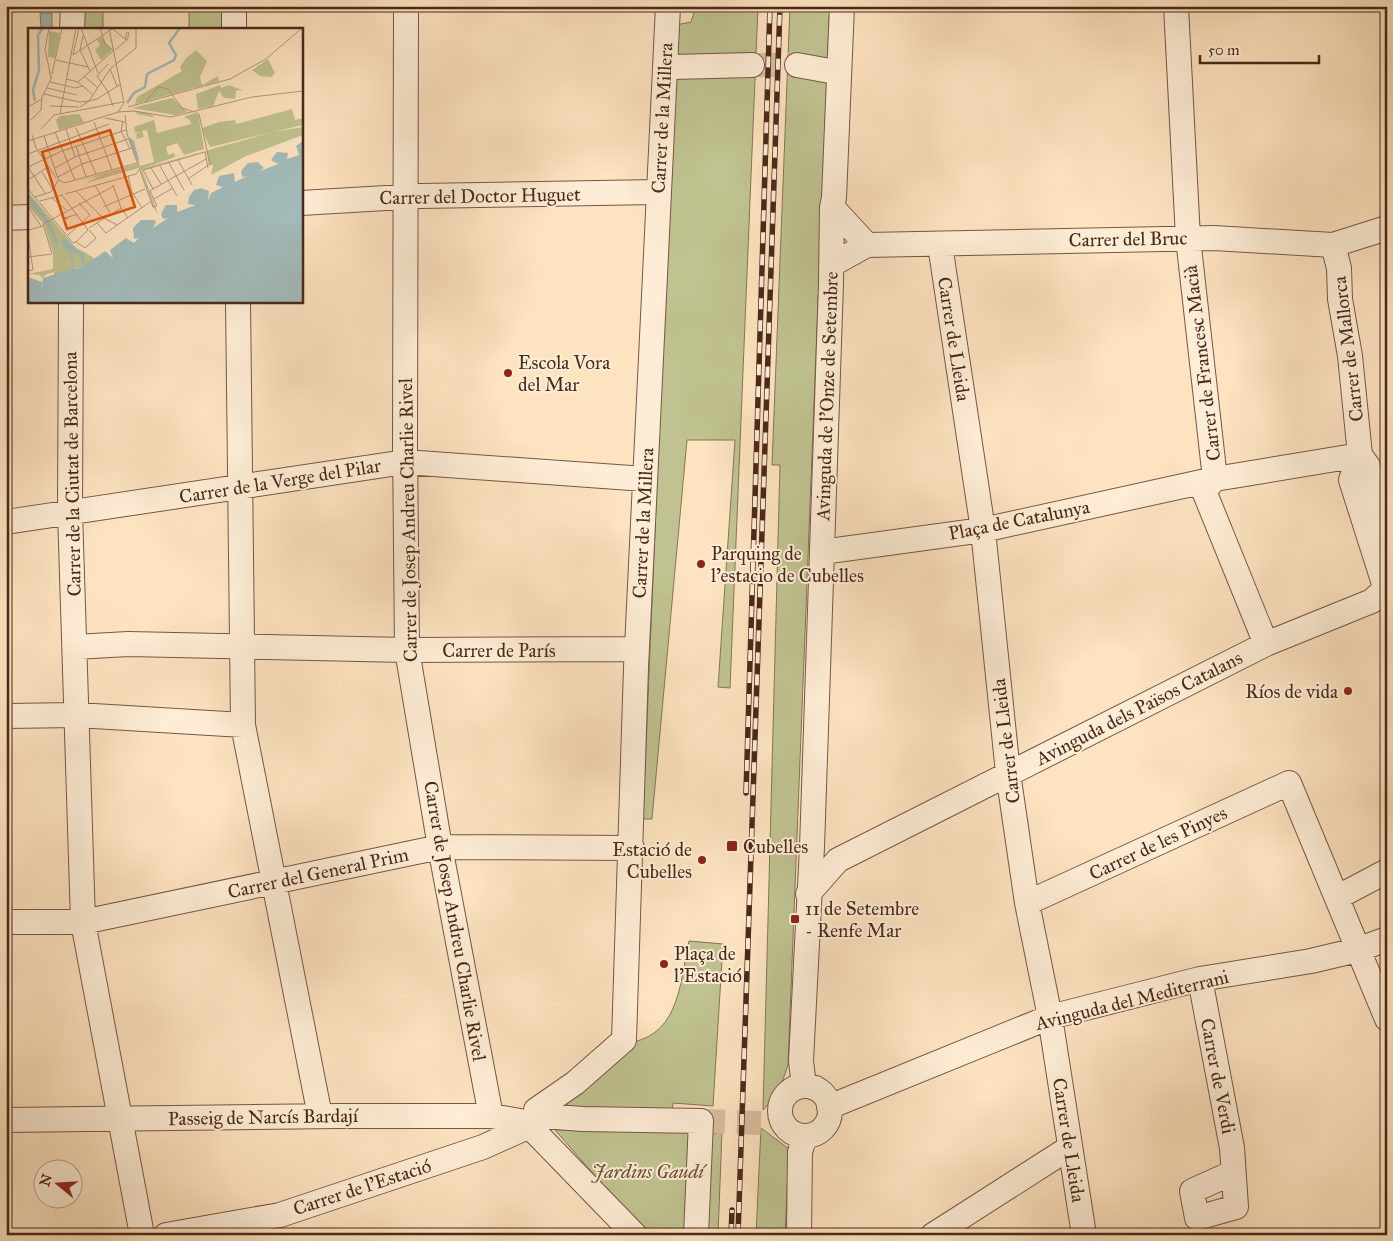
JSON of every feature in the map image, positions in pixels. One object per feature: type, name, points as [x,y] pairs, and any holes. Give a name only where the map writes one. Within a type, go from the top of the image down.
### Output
[{"type":"street","points":[[72,28],[73,6]]},
{"type":"street","points":[[234,6],[234,28]]},
{"type":"street","name":"Carrer de Josep Andreu Charlie Rivel","points":[[406,6],[405,462],[407,650],[440,847],[491,1116]]},
{"type":"street","name":"Carrer de la Millera","points":[[624,1040],[632,848],[637,650],[668,6]]},
{"type":"street","points":[[841,15],[858,6]]},
{"type":"street","name":"Carrer de Francesc Macià","points":[[1176,6],[1188,238],[1215,480]]},
{"type":"street","name":"Avinguda de l'Onze de Setembre","points":[[804,1086],[801,1061],[808,894],[812,847],[832,207],[834,198],[841,15]]},
{"type":"street","points":[[672,67],[752,65]]},
{"type":"street","points":[[797,65],[830,71]]},
{"type":"street","name":"Carrer del Doctor Huguet","points":[[302,203],[406,197],[658,192]]},
{"type":"street","points":[[832,207],[867,245]]},
{"type":"street","points":[[6,218],[28,217]]},
{"type":"street","name":"Carrer del Bruc","points":[[831,265],[867,245],[1188,238],[1333,244],[1387,228]]},
{"type":"street","name":"Carrer de Lleida","points":[[940,244],[983,530],[1008,774],[1027,903],[1050,1017],[1084,1235]]},
{"type":"street","name":"Carrer de Mallorca","points":[[1333,244],[1339,268],[1340,299],[1350,356],[1360,455],[1351,480],[1386,589]]},
{"type":"street","name":"Carrer de la Ciutat de Barcelona","points":[[71,302],[70,512],[77,715]]},
{"type":"street","points":[[238,302],[243,725],[276,883],[320,1116]]},
{"type":"street","name":"Carrer de Mallorca","points":[[1360,455],[1368,466],[1387,531]]},
{"type":"street","name":"Plaça de Catalunya","points":[[822,552],[983,530],[1215,480],[1360,455]]},
{"type":"street","name":"Carrer de la Verge del Pilar","points":[[6,522],[405,462],[645,479]]},
{"type":"street","points":[[1215,480],[1204,491],[1218,531],[1266,644]]},
{"type":"street","name":"Avinguda dels Països Catalans","points":[[808,894],[838,860],[1266,644],[1372,600],[1386,589]]},
{"type":"street","name":"Carrer de París","points":[[74,647],[128,644],[241,648],[407,650],[637,650]]},
{"type":"street","points":[[6,716],[77,715],[243,725]]},
{"type":"street","points":[[77,715],[83,922],[142,1235]]},
{"type":"street","name":"Carrer de les Pinyes","points":[[1027,903],[1289,784],[1338,897]]},
{"type":"street","name":"Carrer del General Prim","points":[[6,922],[83,922],[276,883],[440,847],[632,848]]},
{"type":"street","points":[[812,847],[838,860]]},
{"type":"street","points":[[1387,872],[1338,897],[1357,950],[1387,1019]]},
{"type":"street","name":"Avinguda del Mediterrani","points":[[829,1107],[1050,1017],[1200,979],[1311,962],[1357,950],[1387,939]]},
{"type":"street","name":"Carrer de Verdi","points":[[1200,979],[1232,1148],[1232,1173]]},
{"type":"street","name":"Carrer de l'Estació","points":[[166,1235],[283,1225],[483,1147],[531,1121],[624,1040]]},
{"type":"street","points":[[804,1086],[820,1092],[829,1107],[829,1117],[824,1127],[816,1134],[806,1136],[790,1131],[771,1120],[783,1100],[796,1088],[804,1086]]},
{"type":"street","name":"Passeig de Narcís Bardají","points":[[6,1120],[491,1116],[531,1121],[583,1119],[701,1121],[696,1235]]},
{"type":"street","points":[[531,1121],[635,1235]]},
{"type":"street","points":[[799,1235],[800,1152],[806,1136]]},
{"type":"street","points":[[934,1235],[1069,1148]]},
{"type":"green space","points":[[82,6],[103,6],[103,28],[82,28]]},
{"type":"green space","points":[[189,6],[224,6],[224,28],[189,28]]},
{"type":"green space","points":[[696,6],[758,6],[730,688],[718,687],[735,440],[687,440],[652,819],[643,819],[676,25],[691,22]]},
{"type":"green space","points":[[790,6],[830,6],[788,1065],[778,1094],[763,1110],[780,465],[772,465]]},
{"type":"green space","points":[[689,941],[723,944],[713,1106],[673,1103],[672,1111],[568,1107],[567,1103],[633,1042],[649,1036],[660,1028],[669,1016],[680,988]]},
{"type":"green space","name":"Jardins Gaudí","points":[[692,1127],[689,1235],[647,1235],[555,1130]]},
{"type":"green space","points":[[761,1128],[789,1149],[785,1235],[756,1235]]},
{"type":"green space","points":[[722,1131],[718,1235],[704,1235],[705,1137]]},
{"type":"water","points":[[40,13],[52,13],[52,28],[41,28]]},
{"type":"tunnel","points":[[752,65],[797,65]]},
{"type":"tunnel","points":[[701,1121],[762,1123]]},
{"type":"railway","points":[[746,793],[770,6]]},
{"type":"railway","points":[[738,1235],[780,6]]},
{"type":"railway","points":[[731,1235],[732,1210]]},
{"type":"place","name":"Escola Vora del Mar","points":[[508,373]]},
{"type":"place","name":"Parquing de l'estacio de Cubelles","points":[[701,564]]},
{"type":"place","name":"Ríos de vida","points":[[1348,691]]},
{"type":"place","name":"Cubelles","points":[[732,846]]},
{"type":"place","name":"Estació de Cubelles","points":[[702,860]]},
{"type":"place","name":"11 de Setembre - Renfe Mar","points":[[795,919]]},
{"type":"place","name":"Plaça de l'Estació","points":[[664,964]]}]
